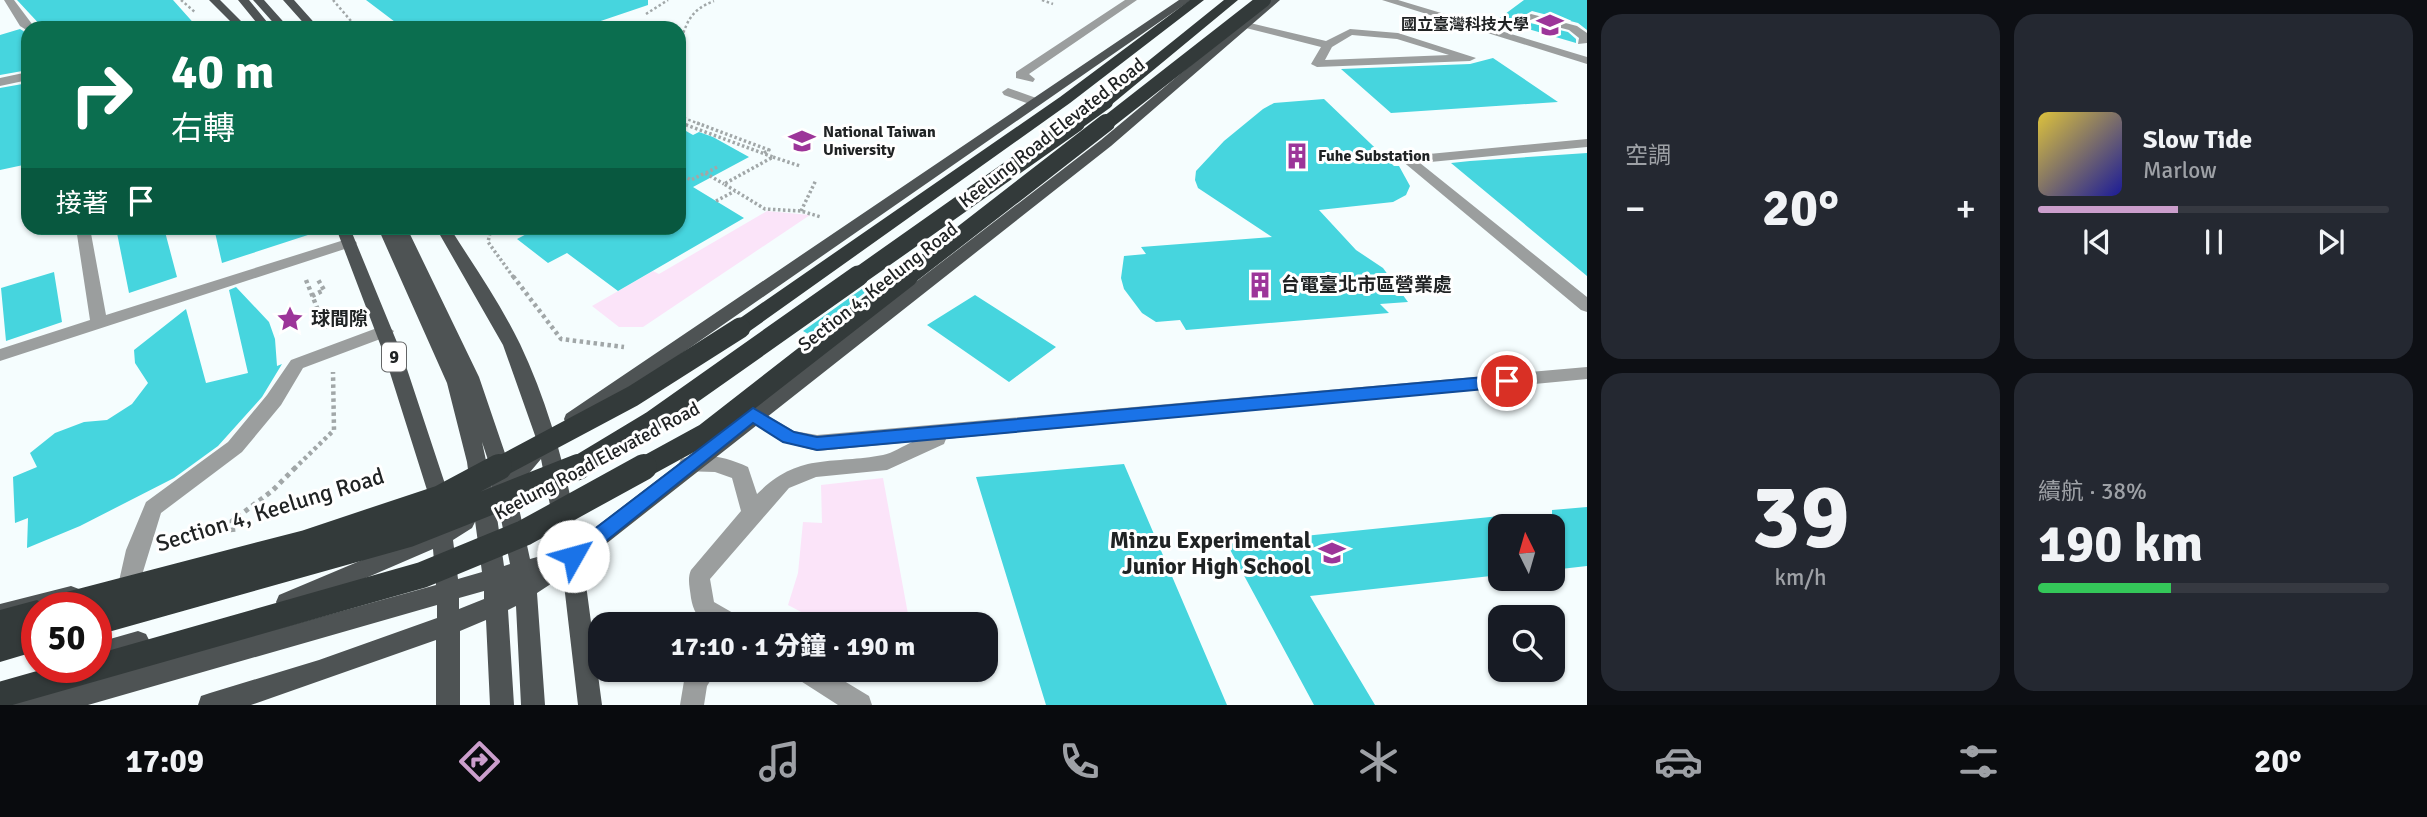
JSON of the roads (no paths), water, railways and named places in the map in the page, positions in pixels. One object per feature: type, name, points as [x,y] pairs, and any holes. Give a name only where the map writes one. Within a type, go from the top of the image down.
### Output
[{"type":"highway","name":"Keelung Road Elevated Road","points":[[112,593],[306,543],[441,498],[633,396],[740,328],[1065,100],[1198,0]]},
{"type":"highway","points":[[112,618],[410,534],[509,491],[578,467],[651,422],[1105,102],[1232,0]]},
{"type":"highway","name":"Keelung Road Elevated Road","points":[[0,697],[422,575],[524,533],[705,435],[1264,0]]},
{"type":"highway","points":[[509,491],[636,416],[718,358],[740,328]]},
{"type":"highway","points":[[0,623],[21,617]]},
{"type":"highway","points":[[0,649],[21,643]]},
{"type":"main road","points":[[214,0],[233,21]]},
{"type":"main road","points":[[239,21],[241,0]]},
{"type":"main road","points":[[241,0],[260,21]]},
{"type":"main road","points":[[258,0],[278,21]]},
{"type":"main road","points":[[287,0],[307,21]]},
{"type":"main road","name":"Section 4, Keelung Road","points":[[0,615],[235,552],[436,490],[499,463],[547,437],[1186,0]]},
{"type":"main road","name":"Section 4, Keelung Road","points":[[210,705],[341,665],[497,604],[525,579],[573,556],[1106,142],[1275,0]]},
{"type":"main road","name":"9","points":[[346,235],[385,331],[436,490],[448,591],[448,705]]},
{"type":"main road","name":"9","points":[[388,235],[455,383],[478,472],[497,604],[502,705]]},
{"type":"main road","points":[[403,235],[470,377],[509,491],[525,579],[533,705]]},
{"type":"main road","points":[[447,235],[519,359],[547,437],[573,556],[590,705]]},
{"type":"main road","name":"Section 4, Keelung Road","points":[[112,650],[298,598],[443,535],[509,491],[547,437]]},
{"type":"main road","name":"Section 4, Keelung Road","points":[[45,705],[494,578],[525,579]]},
{"type":"main road","points":[[0,689],[21,680]]},
{"type":"main road","points":[[0,697],[37,705]]},
{"type":"street","points":[[9,0],[22,21]]},
{"type":"street","points":[[1029,79],[1020,75],[1132,0]]},
{"type":"street","points":[[1387,0],[1587,61]]},
{"type":"street","points":[[1531,17],[1579,31],[1585,37],[1569,56]]},
{"type":"street","points":[[1246,25],[1328,45],[1350,32],[1398,36],[1470,58],[1317,64],[1328,45]]},
{"type":"street","points":[[0,82],[21,78]]},
{"type":"street","points":[[1008,92],[1035,102]]},
{"type":"street","points":[[1587,143],[1408,160],[1587,306]]},
{"type":"street","points":[[84,235],[99,323]]},
{"type":"street","points":[[0,355],[299,258],[346,235]]},
{"type":"street","points":[[130,580],[137,550],[153,508],[235,447],[274,400],[297,364],[333,348],[385,331]]},
{"type":"street","points":[[753,414],[789,437],[817,443],[1587,373]]},
{"type":"street","points":[[711,612],[704,608],[699,577],[752,513],[782,482],[814,469],[887,462],[950,433]]},
{"type":"street","points":[[688,465],[709,462],[727,465],[741,473],[752,513]]},
{"type":"street","points":[[692,705],[696,682]]},
{"type":"street","points":[[823,682],[859,705]]},
{"type":"place","name":"國立臺灣科技大學","points":[[1550,25]]},
{"type":"place","name":"National Taiwan University","points":[[802,141]]},
{"type":"place","name":"Fuhe Substation","points":[[1297,156]]},
{"type":"place","name":"台電臺北市區營業處","points":[[1260,285]]},
{"type":"place","name":"球間隙","points":[[290,319]]},
{"type":"place","name":"Minzu Experimental Junior High School","points":[[1332,553]]}]
